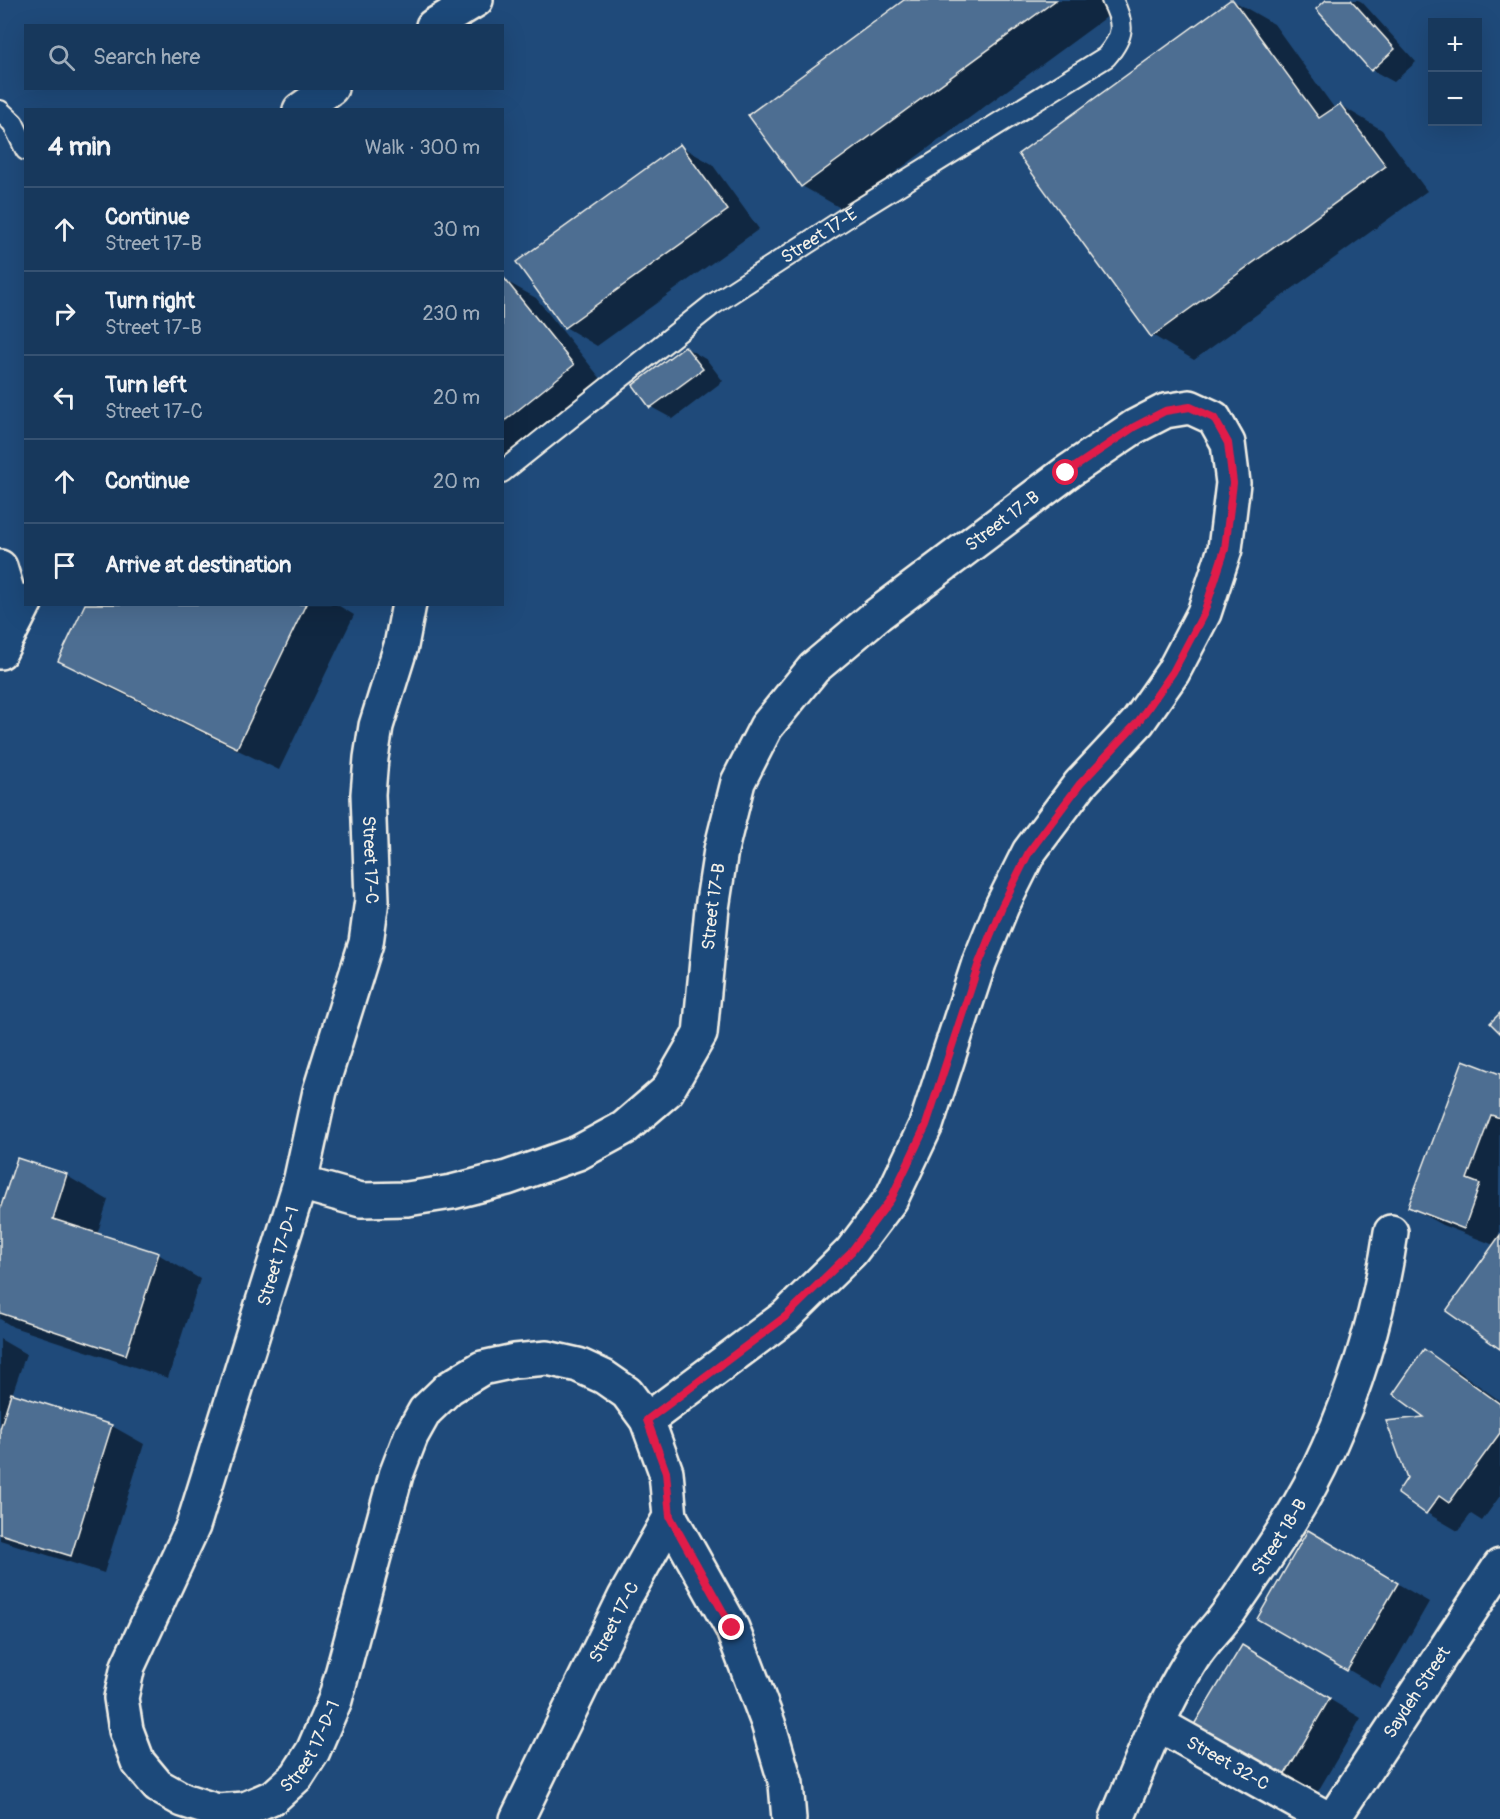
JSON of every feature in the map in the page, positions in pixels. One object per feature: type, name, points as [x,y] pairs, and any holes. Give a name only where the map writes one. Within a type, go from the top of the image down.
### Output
[{"type":"street","points":[[436,24],[469,2]]},
{"type":"street","points":[[303,108],[328,90]]},
{"type":"street","name":"Street 17-B","points":[[300,1183],[361,1200],[407,1199],[452,1192],[507,1178],[578,1153],[633,1121],[668,1091],[700,1034],[721,850],[738,782],[766,727],[807,676],[877,615],[1066,473],[1134,427],[1165,411],[1190,407],[1214,418],[1228,443],[1233,483],[1225,549],[1204,613],[1173,672],[1138,722],[1080,784],[1029,852],[1002,906],[979,963],[926,1125],[891,1199],[851,1252],[785,1317],[647,1420]]},
{"type":"street","points":[[0,567],[21,611],[0,652]]},
{"type":"street","name":"Street 17-C","points":[[300,1183],[320,1091],[366,943],[372,900],[368,804],[371,758],[376,726],[401,646],[409,606]]},
{"type":"street","name":"Street 17-D-1","points":[[300,1183],[193,1526],[128,1666],[121,1698],[126,1730],[138,1762],[158,1786],[183,1800],[217,1810],[245,1809],[275,1796],[297,1776],[313,1751],[335,1700],[396,1475],[411,1436],[425,1411],[449,1388],[482,1368],[514,1361],[547,1358],[578,1365],[604,1377],[627,1393],[647,1420]]},
{"type":"street","name":"Street 18-B","points":[[1117,1819],[1158,1724],[1192,1658],[1229,1612],[1262,1562],[1300,1502],[1328,1450],[1352,1390],[1372,1328],[1384,1282],[1391,1232]]},
{"type":"street","points":[[647,1420],[666,1472],[670,1517],[732,1628],[768,1723],[786,1784],[789,1819]]},
{"type":"street","name":"Street 17-C","points":[[517,1819],[625,1596],[670,1517]]},
{"type":"street","name":"Saydeh Street","points":[[1333,1819],[1500,1566]]},
{"type":"street","name":"Street 32-C","points":[[1158,1724],[1328,1819]]},
{"type":"lane","name":"Street 17-E","points":[[504,470],[712,306],[852,214],[1106,57],[1117,45],[1121,34],[1121,20],[1112,0]]},
{"type":"lane","points":[[0,111],[13,123],[24,146]]},
{"type":"building","points":[[904,0],[1056,0],[801,187],[748,115]]},
{"type":"building","points":[[1233,0],[1319,118],[1340,104],[1386,166],[1151,337],[1018,154]]},
{"type":"building","points":[[1326,0],[1351,0],[1395,49],[1371,71],[1316,9]]},
{"type":"building","points":[[680,144],[728,210],[564,328],[516,262]]},
{"type":"building","points":[[504,278],[574,365],[504,421]]},
{"type":"building","points":[[685,346],[703,369],[650,408],[633,385]]},
{"type":"building","points":[[84,606],[305,606],[237,748],[58,661]]},
{"type":"building","points":[[1500,1013],[1500,1033],[1490,1023]]},
{"type":"building","points":[[1463,1060],[1500,1074],[1500,1118],[1491,1115],[1467,1179],[1480,1184],[1464,1229],[1408,1207]]},
{"type":"building","points":[[17,1158],[67,1174],[53,1219],[159,1253],[126,1355],[0,1313],[0,1209]]},
{"type":"building","points":[[1500,1235],[1500,1349],[1446,1311]]},
{"type":"building","points":[[1424,1349],[1500,1404],[1500,1433],[1449,1503],[1439,1496],[1426,1514],[1397,1493],[1407,1478],[1386,1421],[1424,1417],[1393,1394]]},
{"type":"building","points":[[11,1393],[112,1425],[71,1556],[0,1534],[0,1429]]},
{"type":"building","points":[[1308,1530],[1398,1583],[1347,1671],[1257,1619]]},
{"type":"building","points":[[1242,1645],[1330,1698],[1281,1781],[1192,1728]]},
{"type":"route","points":[[732,1628],[670,1517],[666,1472],[647,1420],[785,1317],[851,1252],[891,1199],[926,1125],[979,963],[1002,906],[1029,852],[1080,784],[1138,722],[1173,672],[1204,613],[1225,549],[1233,483],[1228,443],[1214,418],[1190,407],[1165,411],[1134,427],[1066,473]]}]
